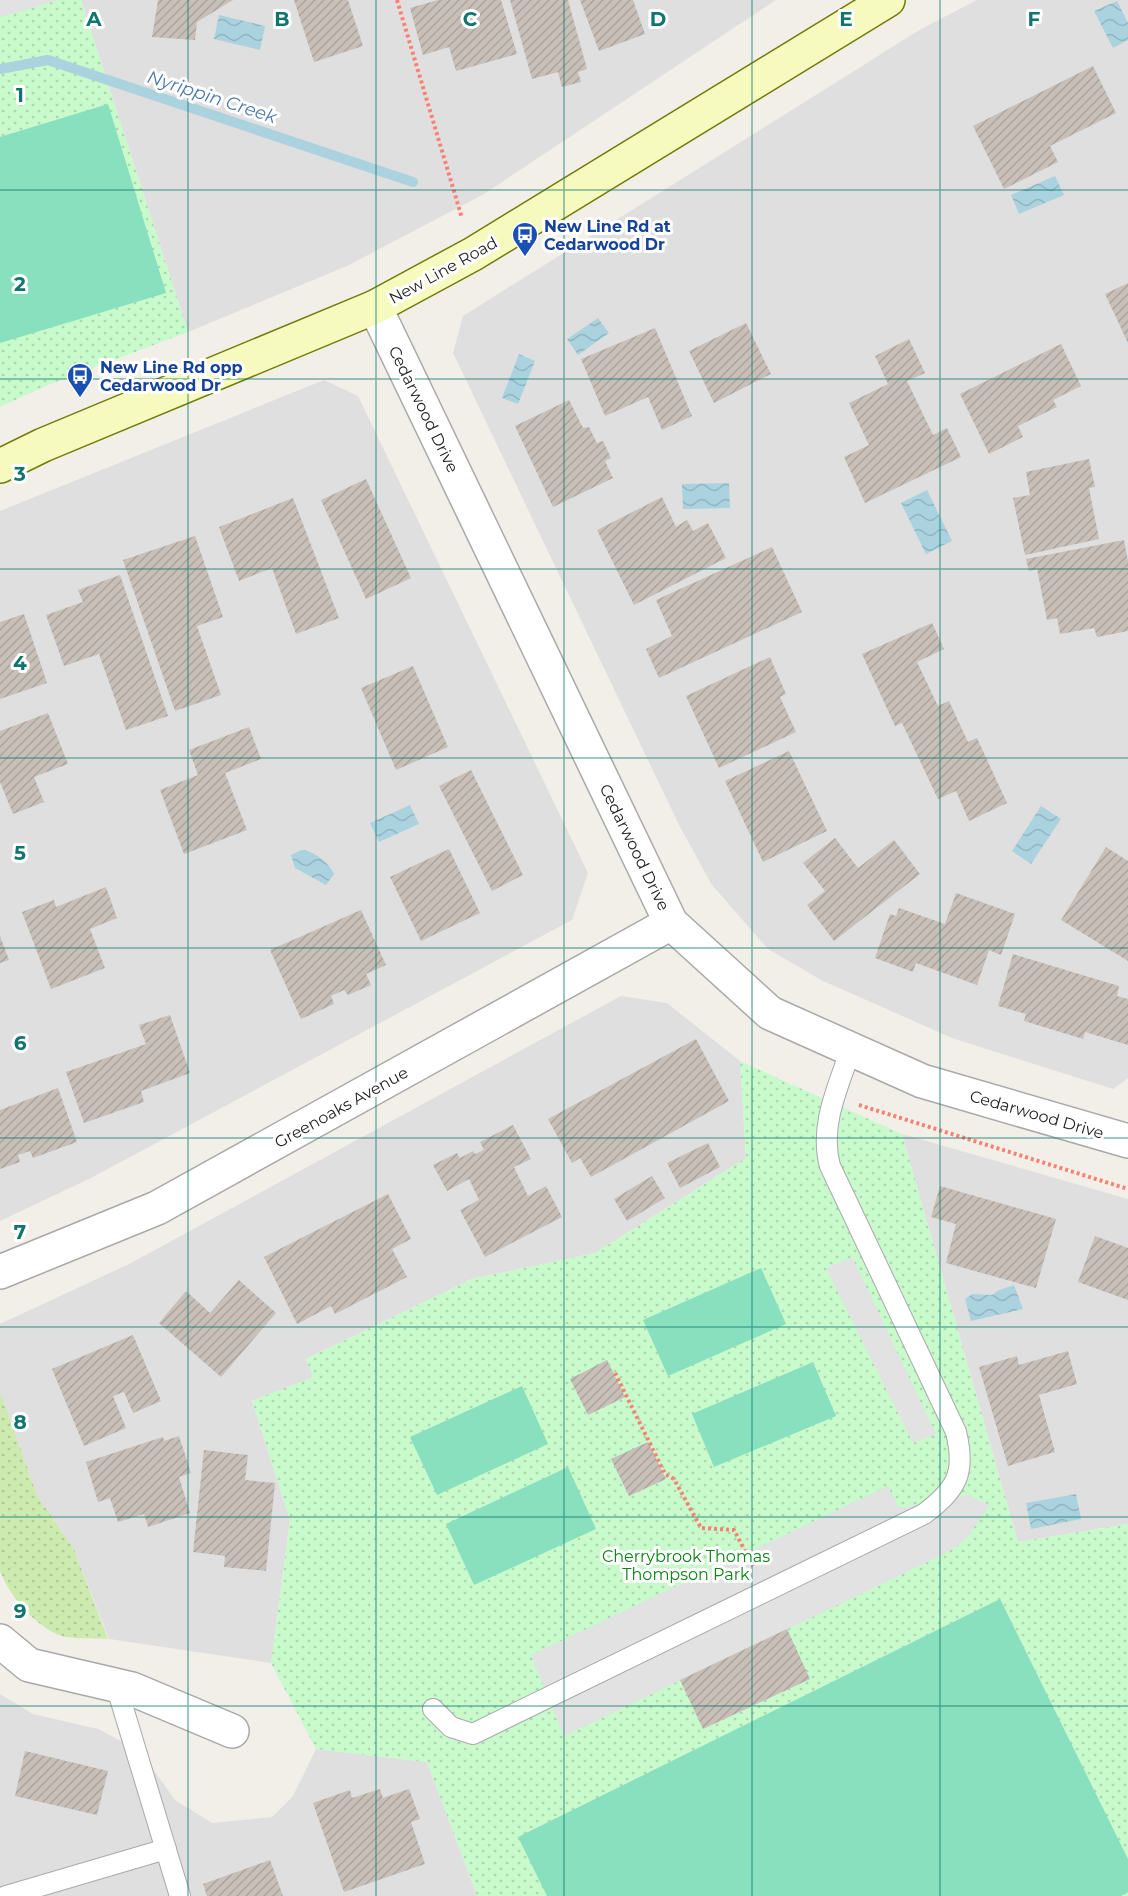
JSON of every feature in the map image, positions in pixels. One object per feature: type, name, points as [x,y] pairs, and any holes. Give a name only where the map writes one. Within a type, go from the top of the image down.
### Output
[{"type":"main road","name":"New Line Road","points":[[0,466],[43,445],[375,307],[473,254],[888,0]]},
{"type":"street","name":"Cedarwood Drive","points":[[375,307],[671,923],[770,1013],[922,1081],[1128,1141]]},
{"type":"street","name":"Greenoaks Avenue","points":[[0,1272],[157,1208],[671,923]]},
{"type":"street","points":[[0,1641],[29,1665],[132,1689],[232,1731]]},
{"type":"lane","points":[[433,1709],[451,1727],[473,1734],[924,1514],[941,1501],[957,1479],[963,1457],[957,1432],[830,1166],[824,1146],[826,1125],[850,1049]]},
{"type":"lane","points":[[116,1685],[180,1896]]},
{"type":"lane","points":[[6,1896],[166,1849]]},
{"type":"path","points":[[397,0],[462,218]]},
{"type":"path","points":[[835,1098],[1128,1189]]},
{"type":"path","points":[[615,1373],[665,1474],[674,1479],[701,1528],[734,1530],[766,1591]]},
{"type":"shaded area","points":[[0,0],[55,0],[56,1],[0,17]]},
{"type":"shaded area","points":[[81,0],[776,0],[484,194],[347,266],[188,332]]},
{"type":"shaded area","points":[[977,0],[1128,0],[1128,1078],[1113,1089],[952,1038],[821,980],[768,949],[712,885],[680,827],[453,353],[463,316],[921,29]]},
{"type":"shaded area","points":[[324,380],[358,396],[588,873],[572,920],[91,1178],[0,1221],[0,511]]},
{"type":"shaded area","points":[[621,996],[667,1003],[740,1061],[746,1158],[595,1253],[472,1279],[306,1359],[314,1377],[252,1401],[290,1520],[271,1663],[109,1639],[74,1549],[37,1495],[0,1391],[0,1324],[131,1263]]},
{"type":"shaded area","points":[[902,1134],[1128,1199],[1128,1524],[1018,1542]]},
{"type":"shaded area","points":[[852,1257],[936,1434],[913,1443],[826,1268]]},
{"type":"shaded area","points":[[888,1486],[899,1508],[968,1495],[990,1505],[966,1539],[948,1552],[564,1736],[531,1655]]},
{"type":"shaded area","points":[[0,1694],[33,1714],[98,1729],[123,1742],[148,1762],[175,1800],[212,1823],[272,1817],[293,1796],[316,1749],[427,1762],[477,1896],[0,1896]]},
{"type":"green space","points":[[0,0],[81,0],[188,332],[48,385],[0,407]]},
{"type":"green space","points":[[108,104],[166,293],[0,343],[0,137]]},
{"type":"green space","name":"Cherrybrook Thomas Thompson Park","points":[[740,1061],[902,1134],[1018,1542],[1128,1524],[1128,1896],[477,1896],[427,1762],[316,1749],[271,1663],[290,1520],[252,1401],[313,1377],[306,1359],[472,1279],[595,1253],[746,1158]]},
{"type":"green space","points":[[761,1268],[786,1324],[668,1376],[643,1320]]},
{"type":"green space","points":[[813,1362],[836,1416],[714,1467],[692,1414]]},
{"type":"green space","points":[[522,1386],[548,1444],[437,1495],[410,1437]]},
{"type":"green space","points":[[0,1391],[37,1495],[74,1549],[108,1639],[68,1637],[47,1629],[22,1607],[0,1571]]},
{"type":"green space","points":[[568,1467],[596,1529],[474,1585],[446,1524]]},
{"type":"green space","points":[[1000,1599],[1128,1859],[1128,1892],[1121,1896],[547,1896],[518,1837]]},
{"type":"water","points":[[1117,1],[1128,23],[1128,40],[1113,48],[1094,11]]},
{"type":"water","points":[[219,15],[265,26],[260,50],[214,39]]},
{"type":"water","points":[[1055,176],[1064,195],[1019,214],[1011,195]]},
{"type":"water","points":[[598,318],[609,333],[578,355],[567,339]]},
{"type":"water","points":[[519,354],[535,361],[518,404],[502,398]]},
{"type":"water","points":[[729,483],[730,508],[683,509],[682,484]]},
{"type":"water","points":[[927,490],[952,541],[926,554],[901,503]]},
{"type":"water","points":[[410,805],[419,824],[379,842],[370,823]]},
{"type":"water","points":[[1041,806],[1061,819],[1031,864],[1012,851]]},
{"type":"water","points":[[301,850],[315,855],[332,870],[334,874],[326,885],[295,868],[291,855]]},
{"type":"water","points":[[1014,1285],[1023,1309],[971,1321],[965,1299],[972,1294],[992,1295]]},
{"type":"water","points":[[1076,1494],[1081,1519],[1031,1529],[1026,1503]]},
{"type":"building","points":[[158,0],[233,0],[197,22],[195,40],[152,37]]},
{"type":"building","points":[[294,0],[348,0],[363,46],[314,62]]},
{"type":"building","points":[[438,0],[501,0],[517,54],[456,71],[449,47],[423,55],[410,8]]},
{"type":"building","points":[[510,0],[568,0],[587,69],[578,72],[581,82],[562,87],[558,72],[532,79]]},
{"type":"building","points":[[580,0],[633,0],[645,34],[599,51]]},
{"type":"building","points":[[1093,66],[1116,113],[1050,146],[1058,162],[1004,189],[973,126]]},
{"type":"building","points":[[1128,283],[1128,343],[1105,294]]},
{"type":"building","points":[[746,323],[771,374],[714,403],[689,351]]},
{"type":"building","points":[[655,328],[692,416],[662,430],[648,397],[605,416],[581,359]]},
{"type":"building","points":[[909,339],[925,373],[907,381],[933,435],[947,428],[961,457],[865,503],[844,457],[869,445],[849,403],[888,384],[875,356]]},
{"type":"building","points":[[1061,344],[1081,386],[1053,400],[1057,407],[1018,426],[1023,437],[989,454],[960,394]]},
{"type":"building","points":[[569,400],[583,428],[589,427],[597,443],[603,441],[611,458],[605,461],[613,478],[553,507],[515,426]]},
{"type":"building","points":[[1089,459],[1095,487],[1089,488],[1099,539],[1025,555],[1013,498],[1030,495],[1026,472]]},
{"type":"building","points":[[366,479],[411,578],[366,599],[321,500]]},
{"type":"building","points":[[662,497],[676,527],[687,520],[693,531],[708,523],[726,558],[634,605],[597,530]]},
{"type":"building","points":[[293,498],[339,618],[296,634],[272,568],[239,581],[219,527]]},
{"type":"building","points":[[195,536],[223,617],[197,626],[221,695],[175,711],[123,560]]},
{"type":"building","points":[[1124,540],[1128,561],[1128,631],[1097,637],[1094,628],[1060,634],[1057,618],[1047,620],[1037,569],[1029,571],[1026,559]]},
{"type":"building","points":[[772,547],[802,612],[659,678],[646,649],[672,636],[656,600]]},
{"type":"building","points":[[120,575],[168,716],[126,730],[99,654],[64,666],[46,615],[83,602],[78,590]]},
{"type":"building","points":[[24,614],[47,683],[0,699],[0,622]]},
{"type":"building","points":[[932,623],[944,649],[917,662],[938,706],[949,701],[968,742],[977,738],[1007,803],[969,821],[956,791],[938,799],[902,723],[895,726],[862,654]]},
{"type":"building","points":[[770,657],[786,694],[780,697],[796,732],[719,768],[686,696]]},
{"type":"building","points":[[413,666],[448,747],[396,770],[361,688]]},
{"type":"building","points":[[48,713],[68,764],[34,777],[44,802],[13,814],[0,782],[0,731]]},
{"type":"building","points":[[249,727],[261,759],[225,773],[247,830],[184,854],[160,790],[198,775],[189,750]]},
{"type":"building","points":[[789,751],[827,831],[763,862],[725,781]]},
{"type":"building","points":[[471,770],[523,875],[492,891],[439,786]]},
{"type":"building","points":[[835,838],[858,868],[894,840],[920,874],[834,941],[807,905],[825,891],[803,863]]},
{"type":"building","points":[[1106,847],[1128,861],[1128,961],[1061,920]]},
{"type":"building","points":[[449,849],[480,913],[421,941],[390,877]]},
{"type":"building","points":[[106,887],[117,918],[90,929],[105,968],[51,989],[22,912],[54,900],[56,907]]},
{"type":"building","points":[[956,893],[1015,914],[1001,955],[989,950],[977,985],[916,963],[913,972],[875,958],[890,914],[896,916],[899,908],[945,924]]},
{"type":"building","points":[[361,910],[386,965],[366,974],[371,985],[348,995],[344,990],[331,996],[334,1004],[301,1019],[270,950]]},
{"type":"building","points":[[0,936],[9,960],[0,963]]},
{"type":"building","points":[[1013,954],[1119,986],[1117,996],[1128,999],[1128,1045],[1085,1032],[1083,1039],[1024,1021],[1026,1014],[998,1006]]},
{"type":"building","points":[[170,1015],[190,1073],[141,1091],[144,1102],[84,1123],[66,1072],[146,1044],[139,1025]]},
{"type":"building","points":[[696,1039],[729,1101],[591,1177],[580,1158],[572,1163],[548,1119]]},
{"type":"building","points":[[58,1088],[77,1142],[33,1158],[30,1151],[18,1155],[20,1162],[0,1169],[0,1110]]},
{"type":"building","points":[[513,1125],[531,1159],[514,1167],[528,1196],[546,1186],[562,1217],[485,1257],[460,1210],[479,1200],[469,1179],[447,1191],[433,1165],[457,1153],[460,1158],[473,1151],[475,1154],[484,1150],[480,1142]]},
{"type":"building","points":[[708,1143],[720,1167],[680,1188],[667,1163]]},
{"type":"building","points":[[652,1176],[665,1198],[627,1221],[614,1199]]},
{"type":"building","points":[[940,1186],[1056,1219],[1036,1288],[946,1263],[956,1224],[931,1217]]},
{"type":"building","points":[[388,1194],[411,1239],[392,1249],[407,1277],[335,1314],[331,1306],[297,1324],[264,1257]]},
{"type":"building","points":[[1095,1236],[1128,1248],[1128,1300],[1078,1282]]},
{"type":"building","points":[[239,1280],[276,1313],[221,1377],[159,1323],[186,1291],[210,1313]]},
{"type":"building","points":[[133,1335],[161,1401],[133,1413],[124,1392],[113,1396],[126,1428],[84,1446],[52,1369]]},
{"type":"building","points":[[1068,1351],[1077,1384],[1039,1395],[1055,1452],[1008,1466],[979,1367],[1017,1356],[1019,1365]]},
{"type":"building","points":[[607,1360],[625,1397],[588,1415],[570,1379]]},
{"type":"building","points":[[179,1436],[191,1473],[179,1477],[190,1513],[148,1527],[144,1514],[118,1522],[110,1498],[98,1502],[86,1462],[163,1437],[164,1441]]},
{"type":"building","points":[[648,1442],[666,1479],[629,1496],[611,1459]]},
{"type":"building","points":[[204,1450],[248,1455],[245,1480],[275,1483],[266,1571],[224,1567],[225,1556],[193,1552]]},
{"type":"building","points":[[787,1629],[810,1679],[703,1729],[680,1680]]},
{"type":"building","points":[[25,1751],[108,1771],[97,1815],[15,1796]]},
{"type":"building","points":[[380,1789],[383,1798],[409,1789],[420,1819],[411,1822],[425,1864],[344,1892],[313,1803],[350,1790],[352,1798]]},
{"type":"building","points":[[270,1860],[283,1896],[207,1896],[203,1884]]},
{"type":"waterway","name":"Nyrippin Creek","points":[[0,69],[48,60],[413,182]]},
{"type":"place","name":"New Line Rd at Cedarwood Dr","points":[[525,258]]},
{"type":"place","name":"New Line Rd opp Cedarwood Dr","points":[[80,399]]}]
